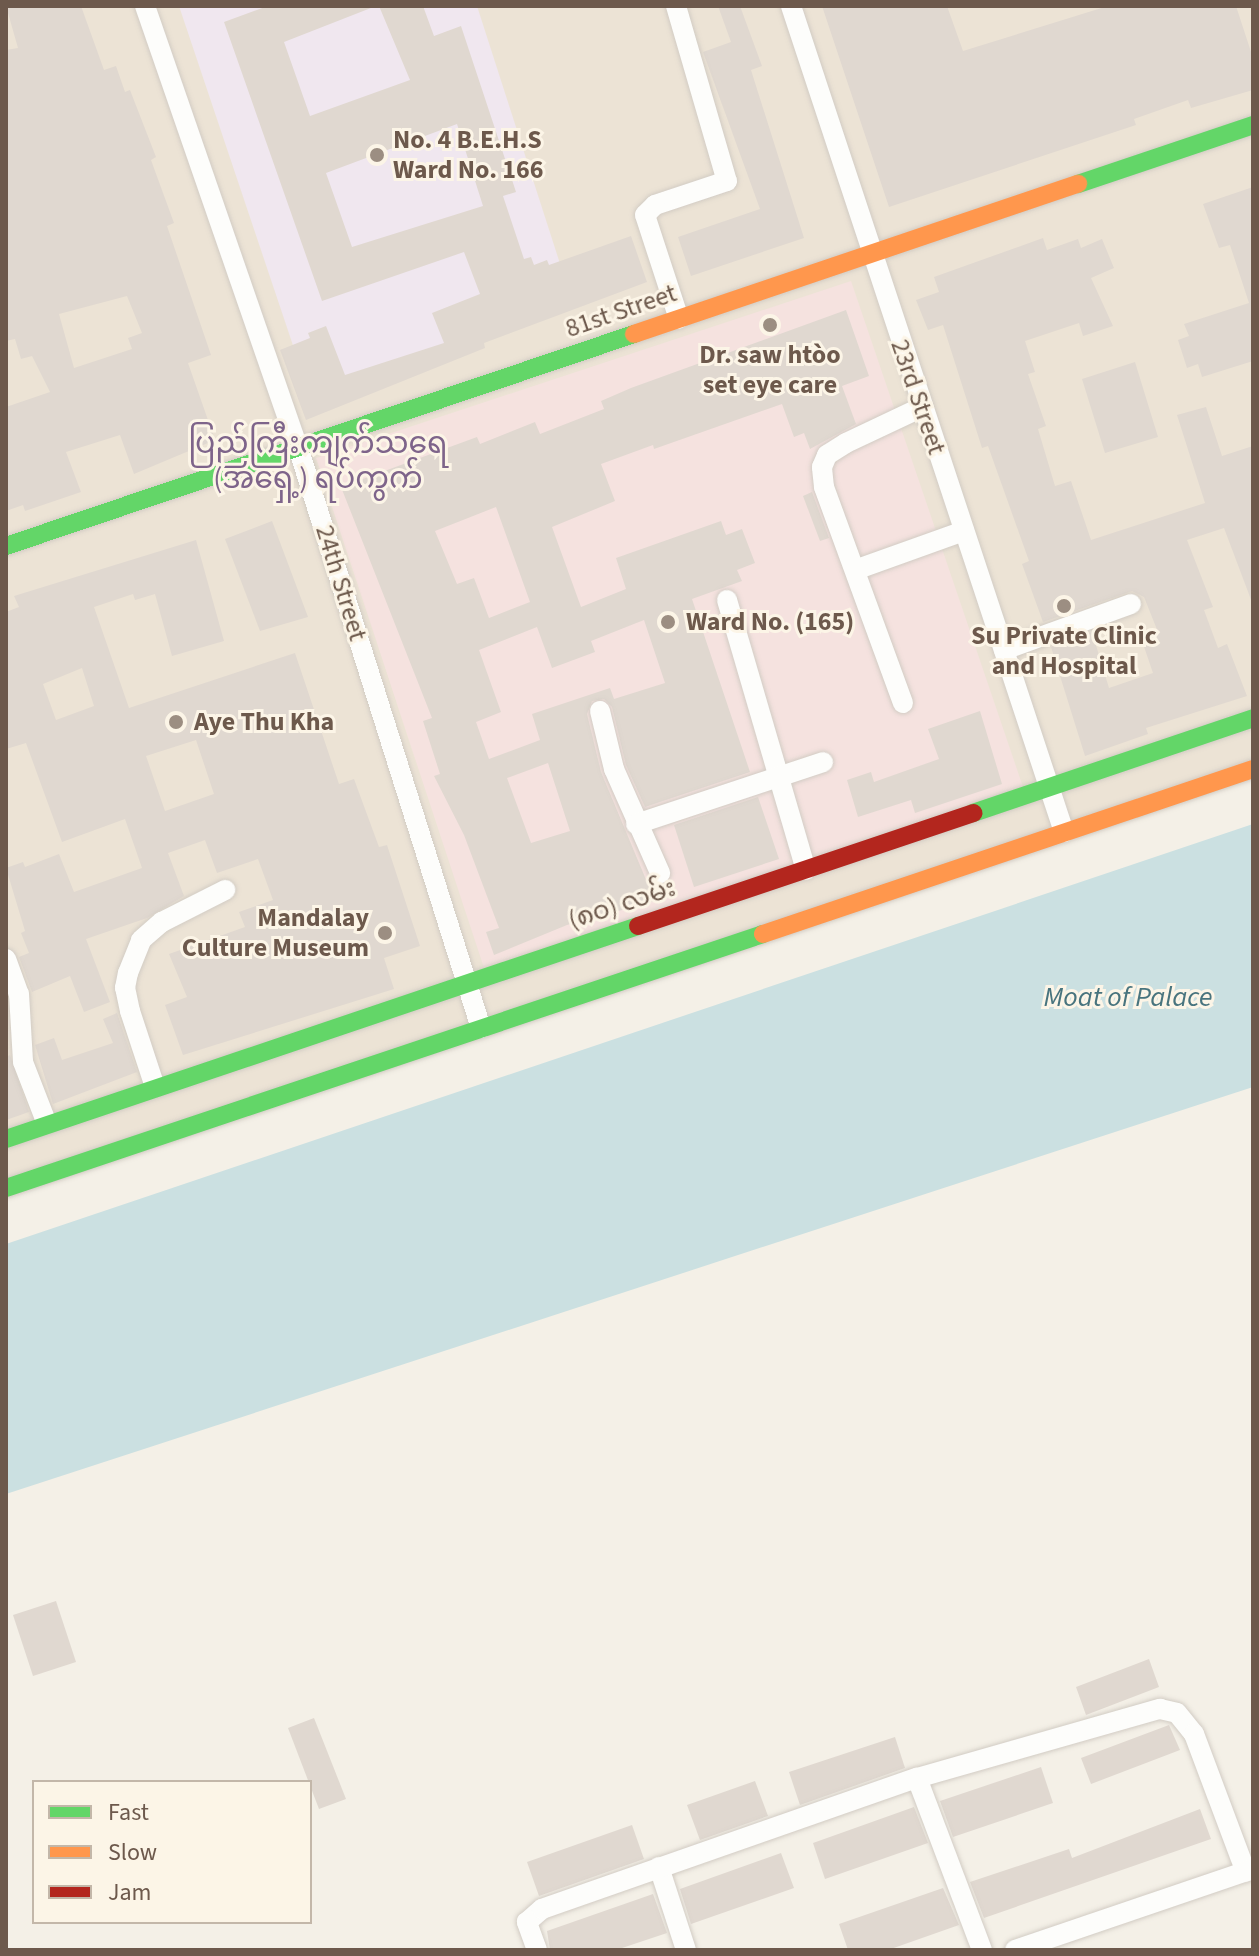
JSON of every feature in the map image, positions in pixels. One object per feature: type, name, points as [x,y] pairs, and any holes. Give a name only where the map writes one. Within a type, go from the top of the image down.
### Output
[{"type":"main road","name":"81st Street","points":[[6,546],[869,252],[1253,125]]},
{"type":"main road","name":"(၈၀) လမ်း","points":[[6,1139],[1253,718]]},
{"type":"main road","points":[[6,1188],[1253,769]]},
{"type":"street","name":"24th Street","points":[[145,6],[298,447],[481,1028]]},
{"type":"street","points":[[676,6],[727,181],[655,205],[645,215],[679,319]]},
{"type":"street","name":"23rd Street","points":[[791,6],[869,252],[1064,832]]},
{"type":"street","points":[[903,703],[824,487],[822,467],[827,455],[846,443],[922,407]]},
{"type":"street","points":[[855,570],[964,531]]},
{"type":"street","points":[[727,600],[806,870]]},
{"type":"street","points":[[1004,650],[1131,604]]},
{"type":"street","points":[[600,711],[636,824],[660,873]]},
{"type":"street","points":[[636,824],[823,762]]},
{"type":"street","points":[[155,1087],[130,1011],[128,973],[141,940],[225,890]]},
{"type":"street","points":[[6,959],[19,994],[23,1062],[47,1124]]},
{"type":"street","points":[[537,1950],[527,1922],[531,1916],[659,1867],[917,1778],[1160,1709],[1177,1713],[1194,1734],[1249,1871],[1015,1950]]},
{"type":"street","points":[[917,1778],[982,1950]]},
{"type":"street","points":[[659,1867],[686,1950]]},
{"type":"shaded area","points":[[6,6],[1253,6],[1253,766],[6,1186]]},
{"type":"shaded area","name":"No. 4 B.E.H.S Ward No. 166","points":[[179,6],[477,6],[573,304],[311,399]]},
{"type":"shaded area","name":"Ward No. (165)","points":[[851,281],[1023,787],[486,974],[316,458]]},
{"type":"water","name":"Moat of Palace","points":[[1253,824],[1253,1087],[6,1494],[6,1244]]},
{"type":"building","points":[[6,6],[81,6],[104,70],[116,66],[125,92],[130,90],[156,157],[151,160],[174,223],[167,226],[211,355],[188,363],[215,440],[134,474],[120,435],[66,452],[81,492],[25,511],[23,505],[6,511],[6,407],[50,392],[32,356],[21,359],[15,339],[6,341],[6,50],[18,48]],"holes":[[[127,296],[142,333],[128,338],[132,349],[74,368],[59,314]]]},
{"type":"building","points":[[268,6],[376,6],[284,42],[310,116],[410,80],[379,6],[423,6],[434,36],[461,26],[516,192],[503,196],[524,259],[531,257],[534,265],[547,260],[549,265],[631,236],[647,282],[484,343],[485,348],[306,420],[280,350],[310,338],[308,333],[326,326],[345,375],[444,343],[432,313],[480,294],[464,252],[322,301],[224,22]],"holes":[[[457,124],[483,206],[352,247],[326,173]]]},
{"type":"building","points":[[718,6],[740,6],[762,66],[751,70],[804,238],[691,276],[678,237],[760,209],[703,52],[731,42]]},
{"type":"building","points":[[822,6],[947,6],[963,51],[1108,6],[1236,6],[1253,58],[1253,90],[1191,108],[1188,100],[1134,119],[1136,125],[889,207]]},
{"type":"building","points":[[1253,187],[1253,361],[1202,377],[1198,364],[1187,368],[1178,340],[1189,336],[1184,324],[1249,303],[1230,245],[1219,248],[1203,204]]},
{"type":"building","points":[[1043,238],[1047,250],[1078,239],[1081,248],[1102,239],[1114,268],[1091,278],[1113,326],[1083,336],[1079,323],[1025,341],[1035,372],[1028,374],[1046,426],[1038,429],[1055,486],[1071,481],[1091,540],[1205,503],[1177,415],[1206,407],[1222,456],[1253,446],[1253,605],[1224,528],[1187,540],[1213,607],[1204,610],[1218,648],[1227,644],[1247,696],[1146,728],[1148,734],[1085,756],[1051,647],[1092,632],[1109,688],[1153,673],[1141,638],[1158,632],[1144,597],[1132,591],[1043,622],[1022,564],[1029,561],[988,446],[982,448],[943,325],[928,330],[916,300],[939,292],[934,277]]},
{"type":"building","points":[[846,310],[869,376],[842,386],[856,424],[810,449],[804,433],[794,437],[782,404],[654,449],[653,445],[601,464],[615,501],[552,527],[581,607],[626,589],[616,558],[721,521],[726,535],[742,529],[755,563],[737,570],[742,581],[692,599],[750,772],[645,807],[626,765],[612,707],[604,699],[592,701],[587,714],[601,772],[655,901],[567,925],[494,955],[486,932],[499,928],[464,835],[434,776],[440,774],[423,721],[432,718],[341,487],[477,437],[480,444],[535,422],[540,434],[604,409],[601,401]],"holes":[[[496,507],[530,602],[489,618],[474,578],[457,584],[435,531]],[[644,620],[665,683],[614,699],[610,688],[532,714],[540,740],[489,759],[476,722],[501,712],[479,650],[537,627],[552,668],[595,652],[591,641]],[[548,763],[570,831],[531,843],[507,778]]]},
{"type":"building","points":[[1135,362],[1158,437],[1105,453],[1082,379]]},
{"type":"building","points":[[812,492],[829,538],[820,541],[803,496]]},
{"type":"building","points":[[272,521],[308,617],[260,631],[225,539]]},
{"type":"building","points":[[196,540],[224,641],[172,656],[155,594],[135,600],[133,594],[94,607],[129,708],[295,653],[339,784],[354,779],[379,847],[387,845],[420,946],[384,958],[394,989],[183,1055],[165,1005],[187,997],[169,954],[245,927],[239,912],[273,900],[258,859],[217,873],[205,840],[168,853],[184,896],[147,918],[86,939],[110,1002],[84,1012],[70,976],[32,992],[19,957],[29,953],[21,933],[25,931],[6,868],[23,862],[25,867],[59,854],[74,892],[142,868],[125,819],[62,842],[26,743],[6,749],[6,612],[19,607],[14,596]],"holes":[[[82,668],[94,706],[56,720],[43,684]],[[196,740],[214,794],[165,811],[146,756]]]},
{"type":"building","points":[[980,711],[1002,784],[915,813],[911,800],[858,817],[847,780],[871,772],[874,782],[939,759],[928,729]]},
{"type":"building","points":[[758,797],[779,859],[694,887],[674,825]]},
{"type":"building","points":[[117,1013],[137,1072],[53,1104],[35,1045],[54,1038],[62,1060],[113,1043],[103,1019]]},
{"type":"building","points":[[10,1055],[29,1112],[6,1120],[6,1057]]},
{"type":"building","points":[[56,1601],[76,1662],[33,1676],[13,1615]]},
{"type":"building","points":[[1149,1659],[1159,1687],[1086,1715],[1076,1687]]},
{"type":"building","points":[[314,1718],[346,1799],[319,1809],[312,1791],[312,1780],[308,1780],[288,1728]]},
{"type":"building","points":[[1169,1725],[1180,1750],[1091,1784],[1081,1758]]},
{"type":"building","points":[[895,1737],[905,1768],[800,1805],[789,1772]]},
{"type":"building","points":[[1041,1767],[1053,1803],[953,1837],[940,1801]]},
{"type":"building","points":[[755,1781],[768,1816],[700,1840],[687,1805]]},
{"type":"building","points":[[914,1807],[928,1843],[825,1879],[813,1843]]},
{"type":"building","points":[[1200,1809],[1211,1839],[984,1918],[970,1882],[1069,1849],[1072,1858]]},
{"type":"building","points":[[632,1825],[644,1859],[539,1896],[527,1862]]},
{"type":"building","points":[[781,1853],[794,1888],[691,1924],[680,1889]]},
{"type":"building","points":[[943,1888],[959,1925],[888,1950],[848,1950],[839,1924]]},
{"type":"building","points":[[653,1894],[667,1933],[616,1950],[550,1950],[547,1931]]},
{"type":"traffic: fast","points":[[1078,184],[1253,125]]},
{"type":"traffic: fast","points":[[6,546],[634,334]]},
{"type":"traffic: fast","points":[[973,813],[1253,718]]},
{"type":"traffic: fast","points":[[6,1139],[638,926]]},
{"type":"traffic: fast","points":[[6,1188],[763,934]]},
{"type":"traffic: slow","points":[[634,334],[1078,184]]},
{"type":"traffic: slow","points":[[763,934],[1253,769]]},
{"type":"traffic: jam","points":[[638,926],[973,813]]},
{"type":"place","name":"No. 4 B.E.H.S Ward No. 166","points":[[377,155]]},
{"type":"place","name":"Dr. saw htòo set eye care","points":[[770,325]]},
{"type":"place","name":"Su Private Clinic and Hospital","points":[[1064,606]]},
{"type":"place","name":"Ward No. (165)","points":[[668,622]]},
{"type":"place","name":"Aye Thu Kha","points":[[176,722]]},
{"type":"place","name":"Mandalay Culture Museum","points":[[385,933]]},
{"type":"district","name":"ပြည်ကြီးကျက်သရေ (အရှေ့) ရပ်ကွက်","points":[[318,461]]}]
